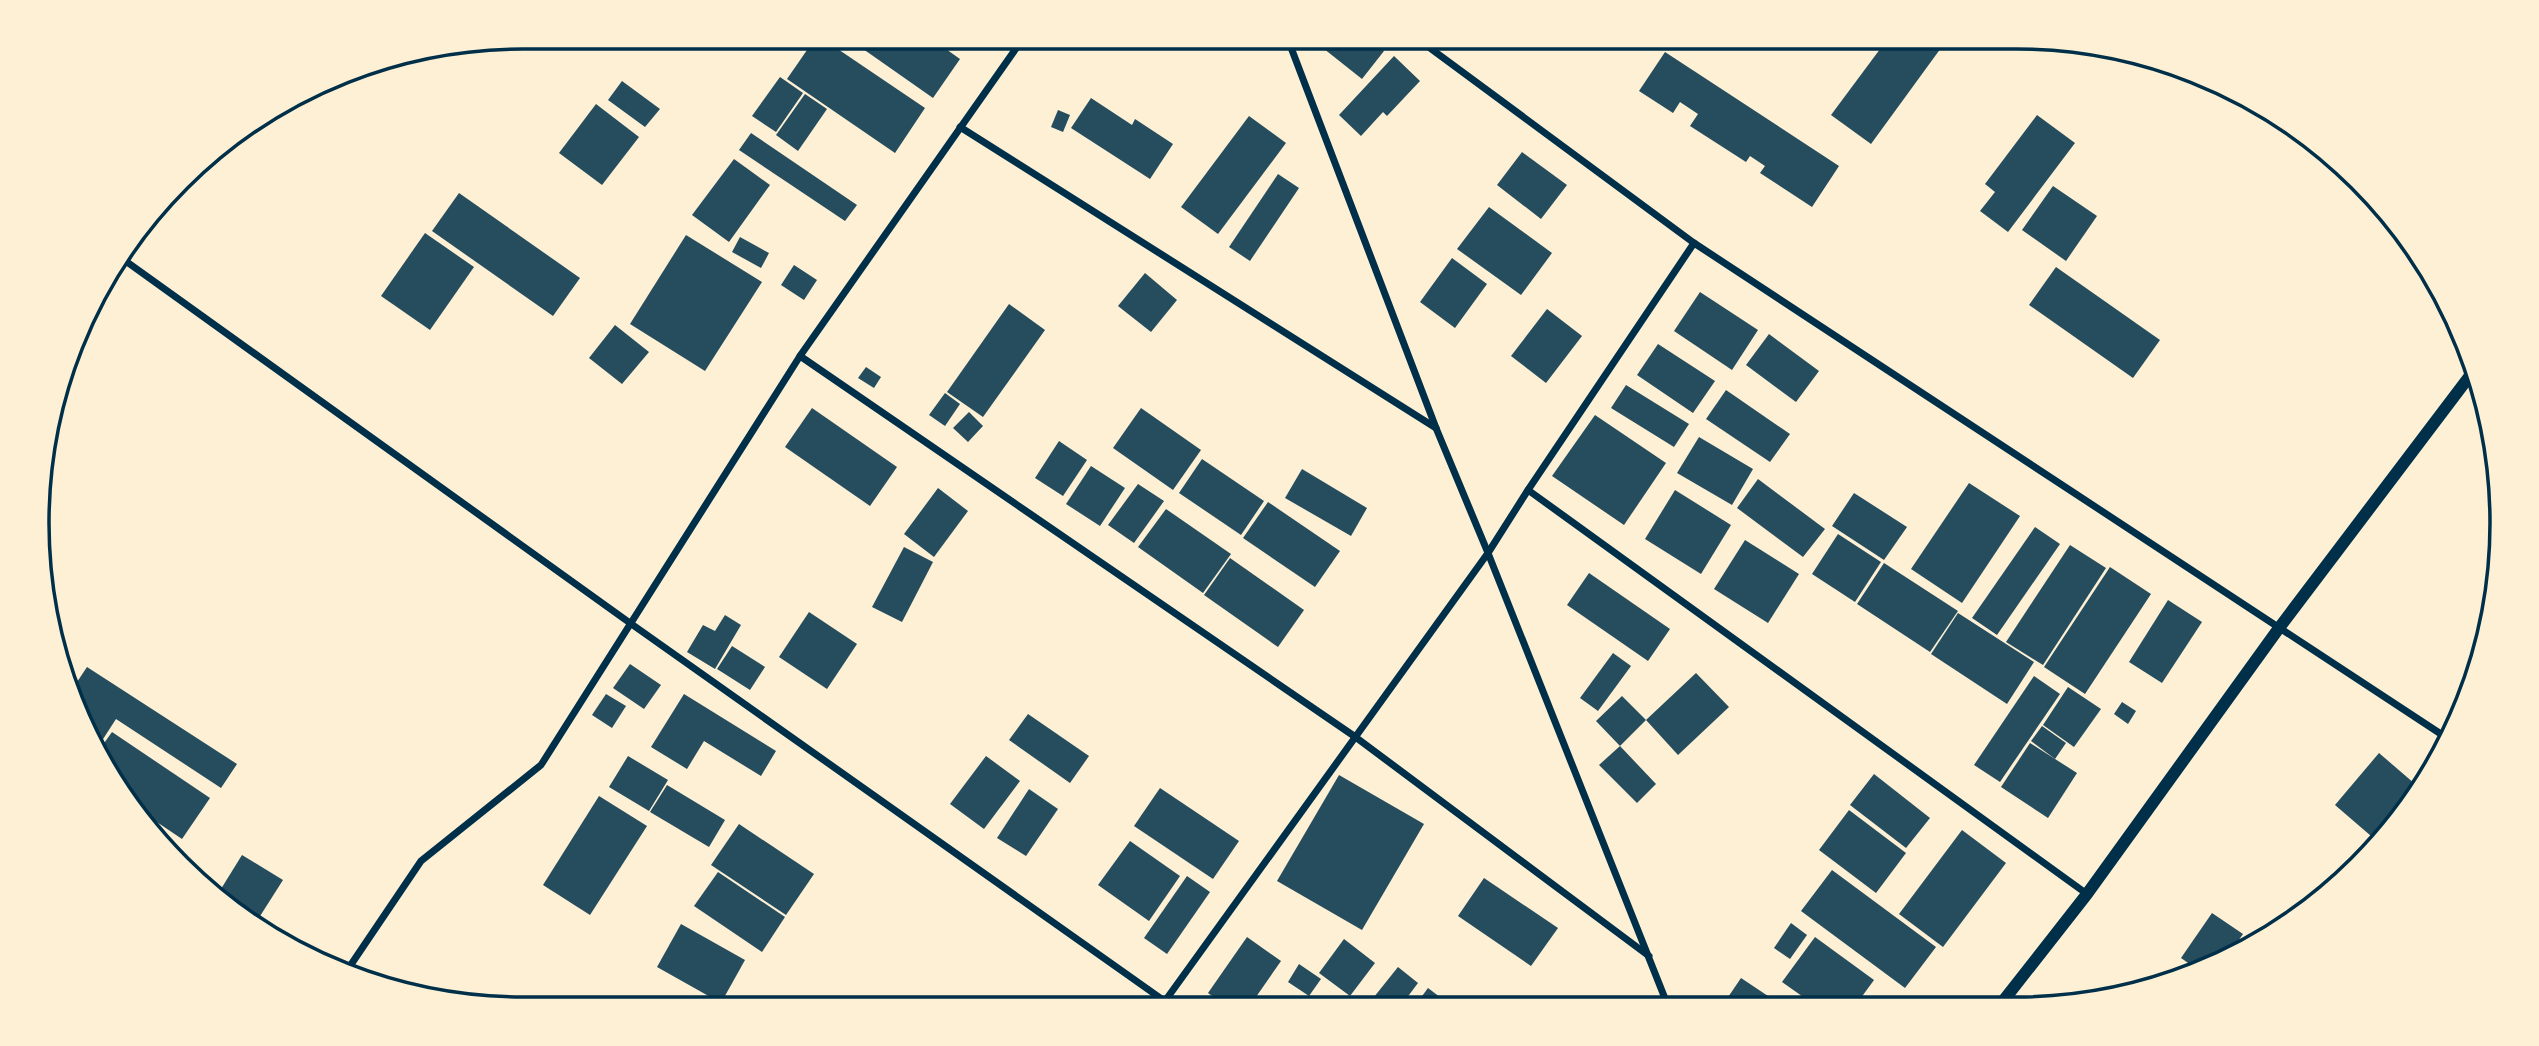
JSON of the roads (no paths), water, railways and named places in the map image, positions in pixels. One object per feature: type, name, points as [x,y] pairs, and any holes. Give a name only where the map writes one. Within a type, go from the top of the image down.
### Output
[{"type":"street","points":[[351,964],[421,861],[541,765],[800,356],[1015,49]]},
{"type":"street","points":[[1292,49],[1436,428],[1665,997]]},
{"type":"street","points":[[1431,49],[1694,243],[2441,733]]},
{"type":"street","points":[[960,127],[1436,428]]},
{"type":"street","points":[[1167,997],[1488,553],[1694,243]]},
{"type":"street","points":[[128,262],[1152,997]]},
{"type":"street","points":[[800,356],[1354,736],[1649,956]]},
{"type":"street","points":[[2006,997],[2087,894],[2279,628],[2467,379]]},
{"type":"street","points":[[1528,490],[2087,894]]}]
